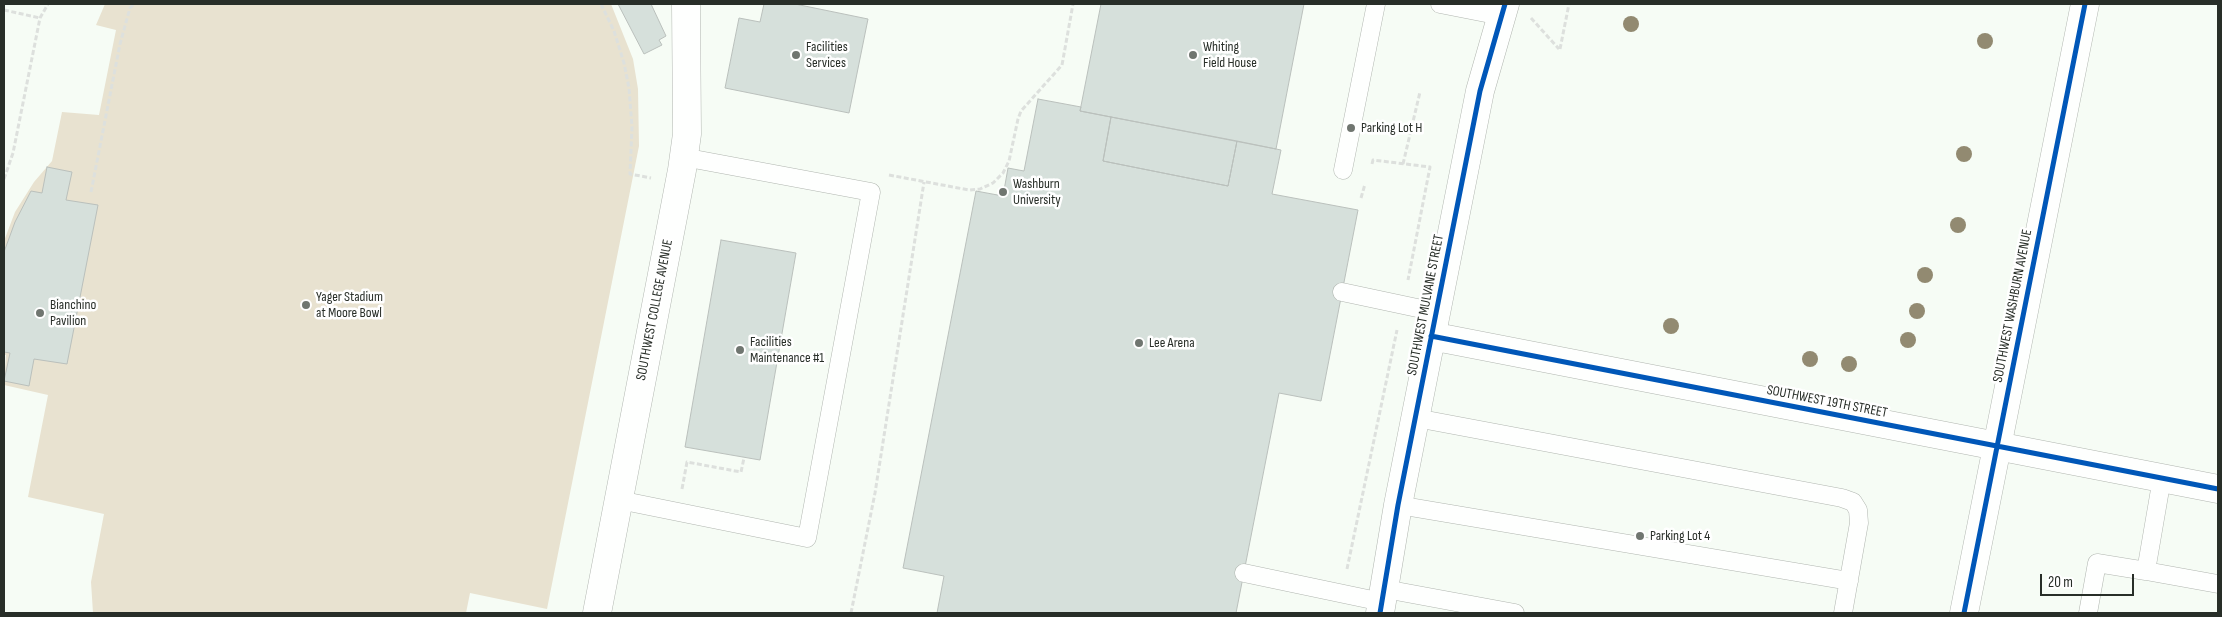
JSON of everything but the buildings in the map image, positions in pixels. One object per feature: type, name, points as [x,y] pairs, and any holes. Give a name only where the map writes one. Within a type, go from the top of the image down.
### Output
[{"type":"street","name":"SOUTHWEST COLLEGE AVENUE","points":[[597,613],[687,134],[686,4]]},
{"type":"street","name":"SOUTHWEST WASHBURN AVENUE","points":[[1964,613],[2084,4]]},
{"type":"street","name":"SOUTHWEST MULVANE STREET","points":[[1382,601],[1398,505],[1480,91],[1504,8]]},
{"type":"street","name":"SOUTHWEST 19TH STREET","points":[[1434,324],[1997,446],[2218,489]]},
{"type":"lane","points":[[1343,170],[1376,4]]},
{"type":"lane","points":[[1440,4],[1504,8]]},
{"type":"lane","points":[[619,500],[807,538],[871,192],[683,157]]},
{"type":"lane","points":[[1342,292],[1403,305],[1434,324]]},
{"type":"lane","points":[[1416,418],[1853,502],[1858,510],[1859,523],[1843,613]]},
{"type":"lane","points":[[2146,570],[2162,478]]},
{"type":"lane","points":[[1398,505],[1849,581]]},
{"type":"lane","points":[[2088,613],[2097,563],[2218,584]]},
{"type":"lane","points":[[1244,573],[1382,601],[1515,613]]},
{"type":"path","points":[[4,179],[13,153],[40,18],[48,4]]},
{"type":"path","points":[[91,192],[120,44],[130,8],[134,4]]},
{"type":"path","points":[[601,4],[614,31],[629,88],[632,127],[630,174],[636,175]]},
{"type":"path","points":[[885,174],[969,190],[993,183],[1003,173],[1009,161],[1018,119],[1022,111],[1062,65],[1073,4]]},
{"type":"path","points":[[1504,8],[1531,18],[1560,49],[1569,4]]},
{"type":"path","points":[[4,10],[40,18]]},
{"type":"path","points":[[1403,164],[1420,92]]},
{"type":"path","points":[[1342,594],[1430,167],[1373,160],[1370,170]]},
{"type":"path","points":[[1361,198],[1367,179]]},
{"type":"path","points":[[851,613],[875,493],[924,182]]},
{"type":"path","points":[[677,511],[687,462],[741,472],[744,458]]},
{"type":"shaded area","name":"Yager Stadium at Moore Bowl","points":[[105,4],[611,4],[633,59],[638,89],[639,146],[547,609],[470,593],[466,613],[93,613],[91,582],[104,514],[28,497],[48,395],[4,385],[6,355],[4,355],[4,241],[15,212],[34,182],[52,161],[62,112],[99,115],[116,30],[96,25]]},
{"type":"cycle path","points":[[1380,613],[1398,505],[1480,91],[1505,4]]},
{"type":"cycle path","points":[[1964,613],[2085,4]]},
{"type":"cycle path","points":[[1431,336],[2218,489]]},
{"type":"place","name":"Facilities Services","points":[[796,55]]},
{"type":"place","name":"Whiting Field House","points":[[1193,55]]},
{"type":"place","name":"Parking Lot H","points":[[1351,128]]},
{"type":"place","name":"Washburn University","points":[[1003,192]]},
{"type":"place","name":"Yager Stadium at Moore Bowl","points":[[306,305]]},
{"type":"place","name":"Bianchino Pavilion","points":[[40,313]]},
{"type":"place","name":"Lee Arena","points":[[1139,343]]},
{"type":"place","name":"Facilities Maintenance #1","points":[[740,350]]},
{"type":"place","name":"Parking Lot 4","points":[[1640,536]]}]
